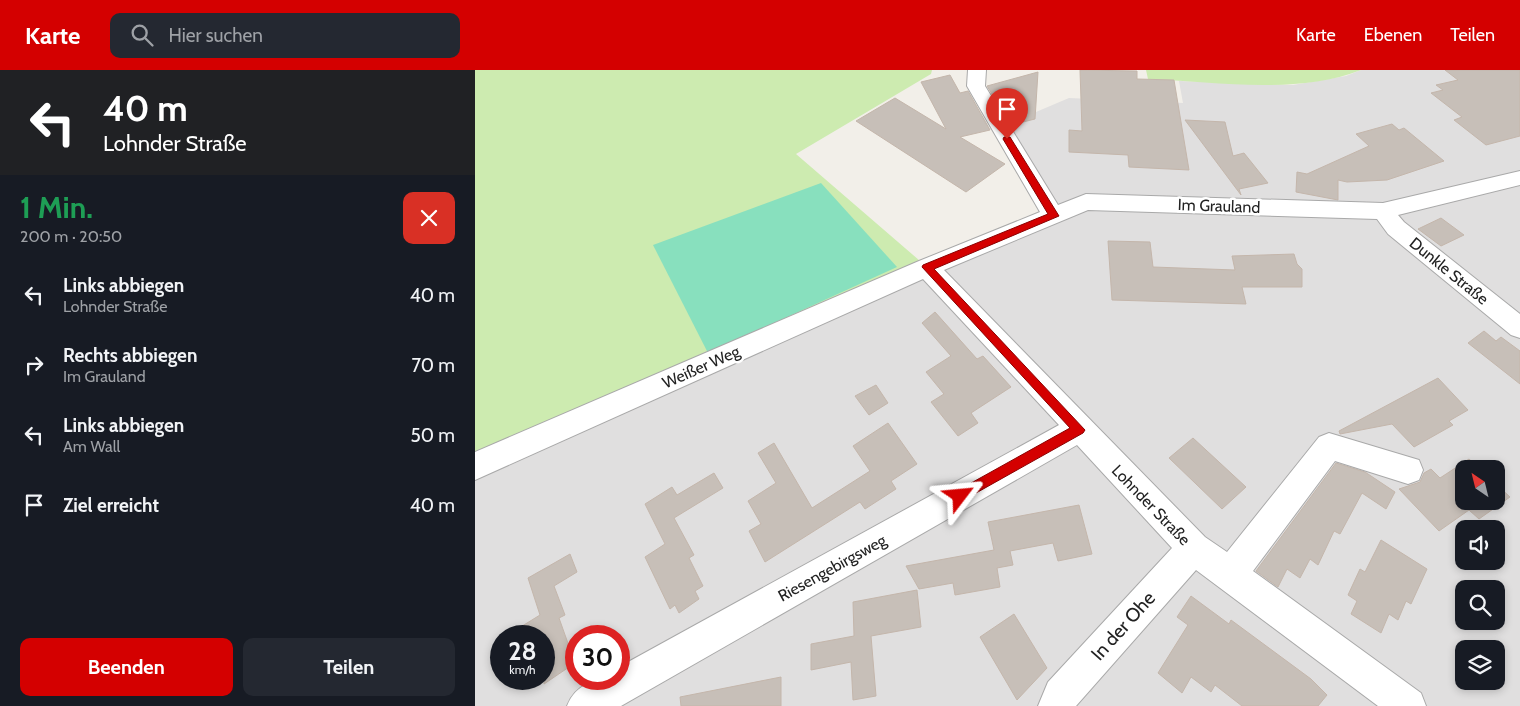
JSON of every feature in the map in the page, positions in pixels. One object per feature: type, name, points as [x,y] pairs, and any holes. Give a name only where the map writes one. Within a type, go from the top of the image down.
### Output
[{"type":"street","points":[[977,70],[976,86],[1054,216]]},
{"type":"street","name":"Im Grauland","points":[[927,267],[1087,202],[1383,211],[1520,178]]},
{"type":"street","name":"Dunkle Straße","points":[[1383,211],[1396,228],[1520,328]]},
{"type":"street","name":"Lohnder Straße","points":[[927,267],[1079,430],[1194,548],[1408,706]]},
{"type":"street","name":"Weißer Weg","points":[[475,466],[927,267]]},
{"type":"street","name":"Riesengebirgsweg","points":[[585,706],[1079,430]]},
{"type":"street","points":[[1230,575],[1329,446],[1408,470]]},
{"type":"street","name":"In der Ohe","points":[[1056,706],[1061,695],[1194,548]]},
{"type":"shaded area","points":[[1361,70],[1520,70],[1520,706],[475,706],[475,465],[1053,216],[997,122],[1036,112],[1069,98],[1183,103],[1179,81],[1293,85],[1346,76]]},
{"type":"green space","points":[[475,70],[932,70],[931,74],[796,154],[927,267],[475,466]]},
{"type":"green space","points":[[1146,70],[1361,70],[1336,78],[1310,82],[1256,85],[1148,79]]},
{"type":"green space","points":[[821,183],[897,267],[708,353],[653,245]]},
{"type":"building","points":[[1080,70],[1137,71],[1137,79],[1174,80],[1189,170],[1129,167],[1128,155],[1069,152],[1069,130],[1082,131]]},
{"type":"building","points":[[1445,70],[1520,70],[1520,136],[1486,145],[1454,120],[1462,117],[1431,93],[1443,90],[1436,85],[1458,80]]},
{"type":"building","points":[[1038,72],[1035,119],[1011,125],[987,86]]},
{"type":"building","points":[[950,75],[960,93],[968,91],[990,130],[960,137],[1005,164],[966,192],[856,121],[895,98],[946,129],[921,82]]},
{"type":"building","points":[[1185,120],[1225,122],[1233,156],[1244,153],[1268,183],[1239,189],[1241,195]]},
{"type":"building","points":[[1392,124],[1399,130],[1404,128],[1444,161],[1387,180],[1347,182],[1338,180],[1338,200],[1296,192],[1297,172],[1307,174],[1369,146],[1356,134]]},
{"type":"building","points":[[1441,218],[1464,235],[1441,246],[1418,229]]},
{"type":"building","points":[[1108,241],[1150,242],[1153,267],[1235,270],[1232,256],[1294,254],[1297,264],[1302,269],[1302,287],[1242,287],[1246,304],[1112,300]]},
{"type":"building","points":[[935,312],[977,359],[983,356],[1011,387],[971,413],[978,423],[958,436],[931,402],[944,394],[926,372],[951,356],[922,323]]},
{"type":"building","points":[[1484,331],[1496,341],[1501,337],[1520,351],[1520,384],[1468,343]]},
{"type":"building","points":[[1438,378],[1468,410],[1449,421],[1453,425],[1414,447],[1392,424],[1340,434],[1339,431]]},
{"type":"building","points":[[876,385],[888,403],[869,415],[855,396]]},
{"type":"building","points":[[888,423],[917,464],[891,481],[896,489],[865,509],[860,502],[765,562],[749,531],[761,524],[748,501],[776,483],[758,453],[774,443],[812,508],[870,471],[853,446]]},
{"type":"building","points":[[1193,438],[1246,487],[1222,509],[1169,458]]},
{"type":"building","points":[[1336,463],[1365,472],[1395,492],[1386,509],[1362,493],[1340,534],[1334,531],[1318,565],[1310,559],[1300,578],[1287,569],[1278,587],[1256,571]]},
{"type":"building","points":[[1455,468],[1455,510],[1469,510],[1439,531],[1399,489],[1420,482],[1424,473],[1431,469],[1440,478]]},
{"type":"building","points":[[714,473],[723,488],[674,518],[694,555],[689,558],[703,586],[695,591],[699,599],[679,613],[675,605],[670,609],[645,557],[665,544],[645,504],[672,487],[677,495]]},
{"type":"building","points":[[1505,492],[1510,497],[1505,501]]},
{"type":"building","points":[[1079,505],[1092,554],[1058,561],[1053,543],[1010,551],[1013,565],[997,568],[1000,587],[955,595],[953,583],[919,589],[906,566],[994,550],[988,522]]},
{"type":"building","points":[[1469,510],[1492,510],[1479,519]]},
{"type":"building","points":[[1381,540],[1427,569],[1411,604],[1406,601],[1398,620],[1389,614],[1381,633],[1351,614],[1357,601],[1348,595],[1360,569],[1365,572]]},
{"type":"building","points":[[570,554],[577,572],[554,586],[565,615],[559,618],[565,635],[565,670],[555,677],[555,625],[524,625],[540,615],[528,578]]},
{"type":"building","points":[[917,590],[921,627],[871,636],[876,696],[853,700],[851,662],[811,670],[811,644],[854,636],[853,602]]},
{"type":"building","points":[[1191,596],[1229,624],[1231,620],[1311,679],[1327,695],[1318,706],[1242,706],[1215,685],[1211,692],[1191,677],[1182,693],[1158,673],[1188,625],[1177,617]]},
{"type":"building","points":[[1014,614],[1047,668],[1017,700],[980,637]]},
{"type":"building","points":[[781,677],[781,706],[681,706],[680,697]]},
{"type":"route","points":[[960,496],[1079,430],[927,267],[1054,216],[1007,139]]}]
